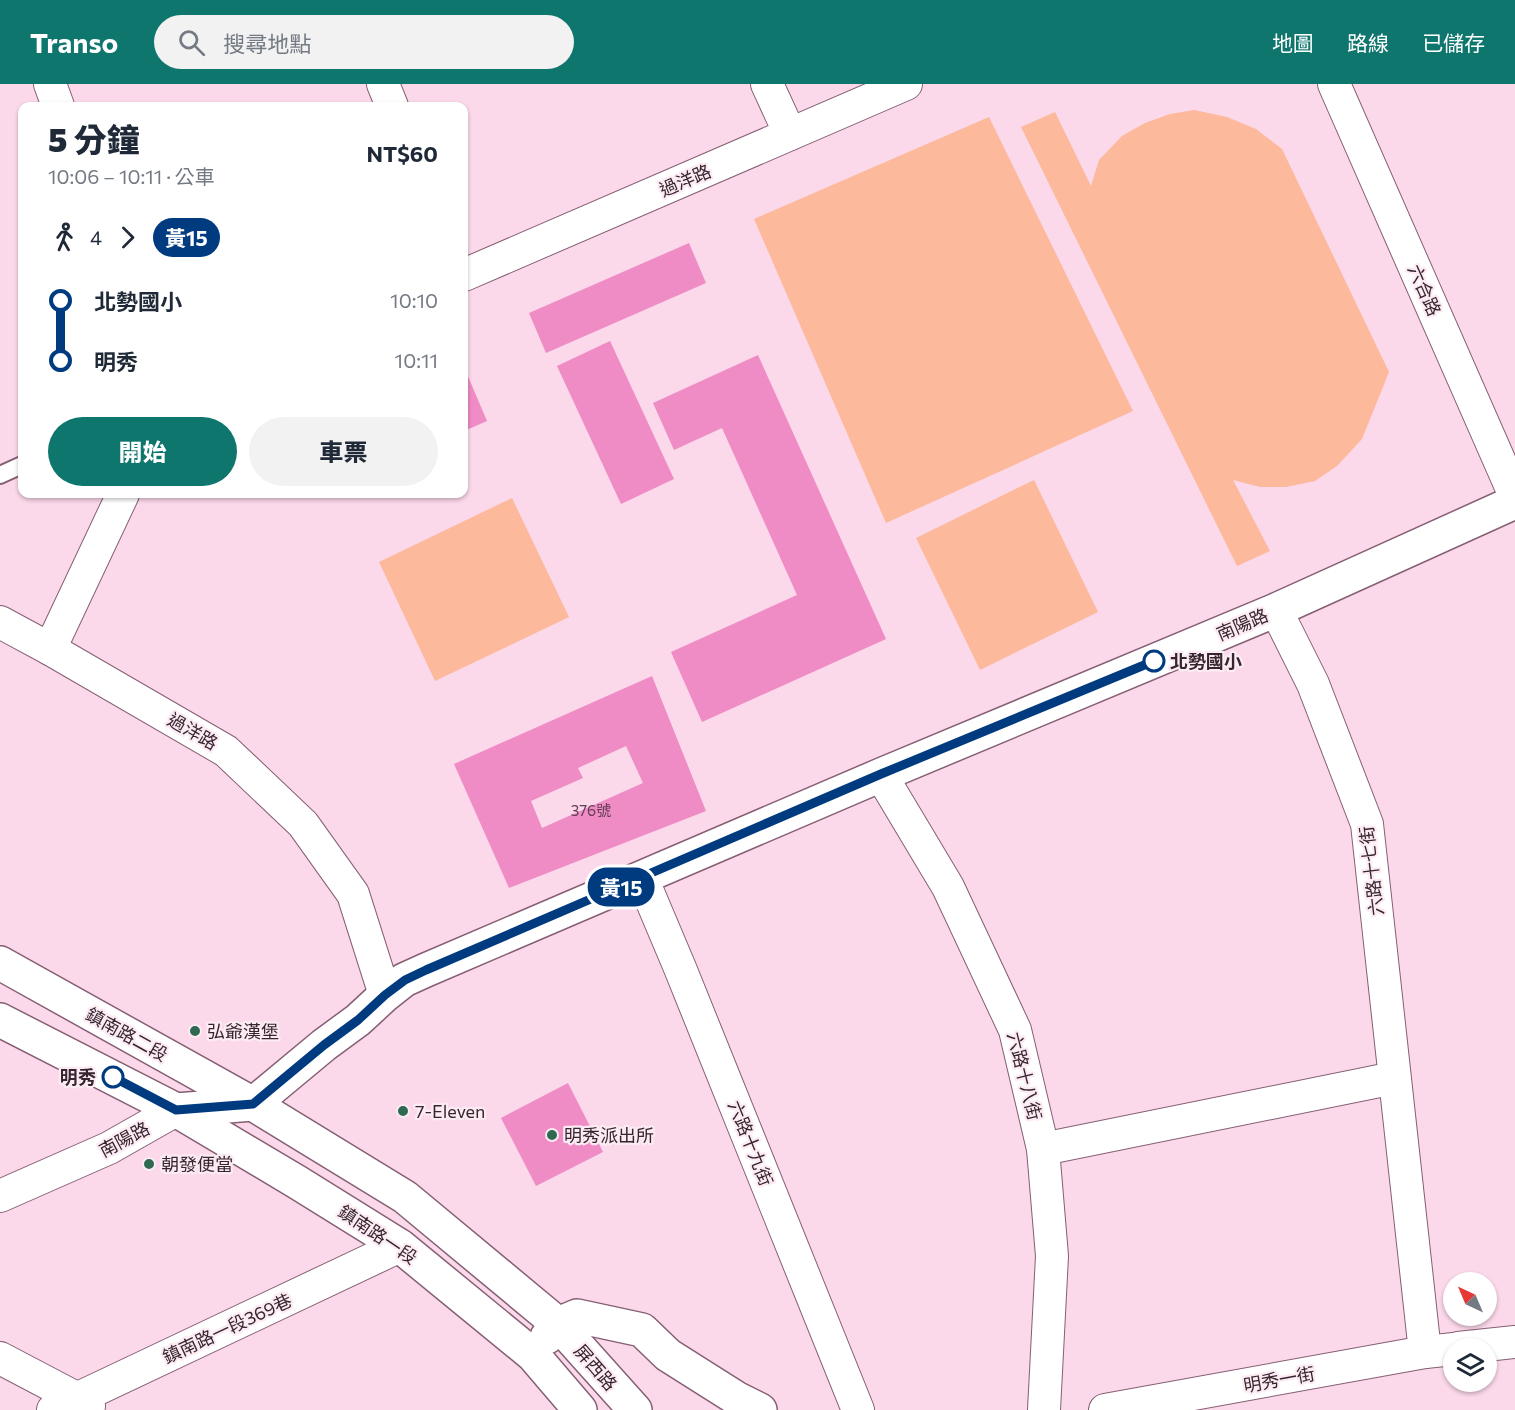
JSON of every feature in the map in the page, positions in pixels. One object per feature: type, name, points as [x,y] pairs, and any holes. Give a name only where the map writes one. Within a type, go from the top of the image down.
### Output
[{"type":"street","points":[[50,84],[57,102]]},
{"type":"street","points":[[383,84],[390,102]]},
{"type":"street","points":[[767,84],[790,134]]},
{"type":"street","name":"過洋路","points":[[468,273],[906,84]]},
{"type":"street","name":"六合路","points":[[1334,84],[1515,496]]},
{"type":"street","points":[[50,649],[121,498]]},
{"type":"street","name":"南陽路","points":[[0,1196],[109,1148],[176,1110],[253,1104],[358,1020],[385,995],[405,980],[426,970],[881,774],[1276,610],[1515,502]]},
{"type":"street","name":"六路十七街","points":[[1276,610],[1313,684],[1367,824],[1394,1078],[1439,1351]]},
{"type":"street","name":"過洋路","points":[[0,621],[226,751],[303,824],[353,894],[385,995]]},
{"type":"street","name":"六路十八街","points":[[881,774],[948,887],[1015,1030],[1043,1149],[1052,1256],[1044,1410]]},
{"type":"street","name":"六路十九街","points":[[642,878],[685,979],[858,1410]]},
{"type":"street","name":"鎮南路二段","points":[[0,963],[253,1104]]},
{"type":"street","points":[[0,1020],[176,1110]]},
{"type":"street","points":[[1043,1149],[1394,1078]]},
{"type":"street","points":[[253,1104],[405,1197],[558,1324]]},
{"type":"street","name":"鎮南路一段","points":[[176,1110],[400,1245],[533,1355]]},
{"type":"street","name":"鎮南路一段369巷","points":[[75,1406],[400,1245]]},
{"type":"street","points":[[580,1410],[533,1355],[558,1324],[577,1316],[642,1330],[668,1355],[736,1398],[760,1410]]},
{"type":"street","name":"屏西路","points":[[558,1324],[635,1410]]},
{"type":"street","points":[[1497,1344],[1515,1342]]},
{"type":"street","name":"明秀一街","points":[[1105,1410],[1439,1351]]},
{"type":"street","points":[[0,1358],[75,1406]]},
{"type":"lane","points":[[0,475],[18,467]]},
{"type":"shaded area","points":[[1194,110],[1227,117],[1256,129],[1282,149],[1389,372],[1362,439],[1337,466],[1315,481],[1286,487],[1260,487],[1233,480],[1270,551],[1237,566],[1021,127],[1055,112],[1091,186],[1099,160],[1122,136],[1145,123],[1170,114]]},
{"type":"shaded area","points":[[989,117],[1133,411],[886,523],[754,219]]},
{"type":"shaded area","points":[[1034,480],[1098,612],[980,670],[916,538]]},
{"type":"shaded area","points":[[512,498],[569,617],[435,681],[379,562]]},
{"type":"building","points":[[689,243],[706,283],[546,353],[529,313]]},
{"type":"building","points":[[610,341],[674,479],[621,504],[557,366]]},
{"type":"building","points":[[758,355],[886,639],[702,722],[671,652],[797,595],[722,428],[674,450],[653,403]]},
{"type":"building","points":[[468,376],[487,421],[468,429]]},
{"type":"building","points":[[652,676],[706,811],[509,888],[454,764]],"holes":[[[626,746],[643,783],[542,828],[531,801],[583,778],[578,768]]]},
{"type":"building","name":"明秀派出所","points":[[568,1083],[603,1152],[536,1186],[501,1118]]},
{"type":"bus line","name":"黃15","points":[[113,1077],[176,1110],[253,1104],[405,980],[881,774],[1154,661]]},
{"type":"place","name":"北勢國小","points":[[1154,661]]},
{"type":"place","name":"弘爺漢堡","points":[[195,1031]]},
{"type":"place","name":"明秀","points":[[113,1077]]},
{"type":"place","name":"7-Eleven","points":[[403,1111]]},
{"type":"place","name":"明秀派出所","points":[[552,1135]]},
{"type":"place","name":"朝發便當","points":[[149,1164]]}]
